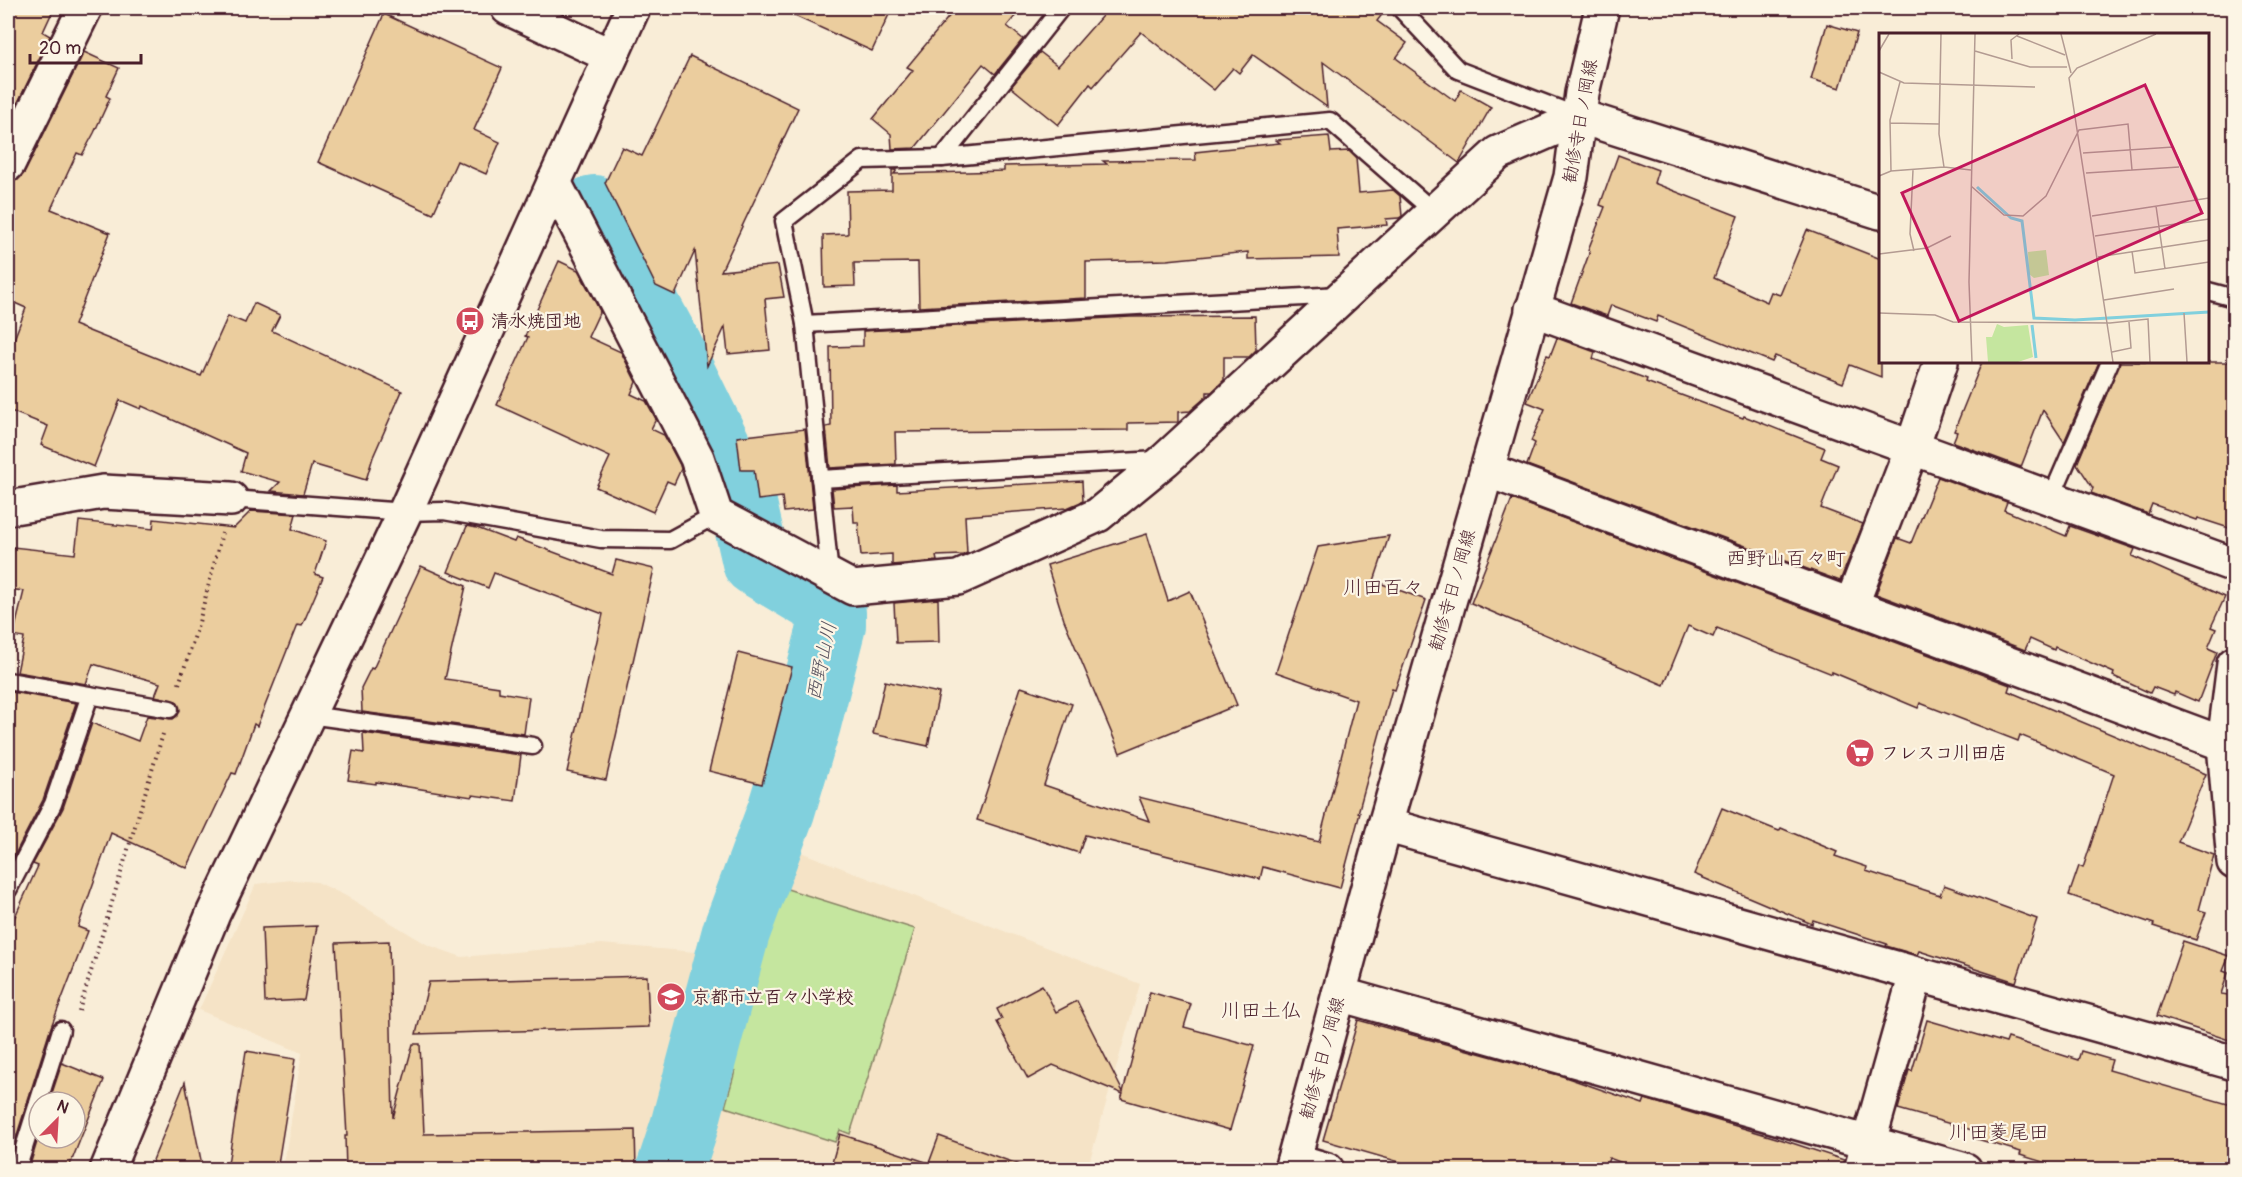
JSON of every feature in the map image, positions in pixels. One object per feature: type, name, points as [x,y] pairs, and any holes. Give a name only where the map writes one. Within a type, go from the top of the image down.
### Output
[{"type":"street","points":[[8,164],[85,8]]},
{"type":"street","points":[[508,8],[611,56]]},
{"type":"street","points":[[107,1170],[213,914],[405,512],[633,8]]},
{"type":"street","name":"勧修寺日ノ岡線","points":[[1292,1165],[1385,825],[1571,177],[1581,117],[1582,93],[1602,8]]},
{"type":"street","points":[[554,182],[697,458],[716,515],[853,588],[958,578],[1098,516],[1165,459],[1432,211],[1498,153],[1581,117],[1879,211]]},
{"type":"street","points":[[1532,309],[2235,566]]},
{"type":"street","points":[[1851,606],[1912,448],[1941,363]]},
{"type":"street","points":[[1487,470],[2224,744]]},
{"type":"street","points":[[8,508],[103,492],[231,499]]},
{"type":"street","points":[[2235,664],[2224,744],[2235,862]]},
{"type":"street","points":[[1385,825],[2235,1063]]},
{"type":"street","points":[[1865,1156],[1916,974]]},
{"type":"street","points":[[1339,994],[1865,1156],[1965,1170]]},
{"type":"street","points":[[1292,1165],[1327,1170]]},
{"type":"lane","points":[[942,158],[1061,8]]},
{"type":"lane","points":[[1400,8],[1458,70],[1581,117]]},
{"type":"lane","points":[[830,576],[805,324],[784,221],[862,160],[942,158],[1330,121],[1432,211]]},
{"type":"lane","points":[[2209,291],[2235,298]]},
{"type":"lane","points":[[805,324],[1341,295]]},
{"type":"lane","points":[[2051,498],[2110,363]]},
{"type":"lane","points":[[820,479],[1165,459]]},
{"type":"lane","points":[[231,499],[405,512],[444,511],[613,540],[670,540],[716,515]]},
{"type":"lane","points":[[8,681],[170,709]]},
{"type":"lane","points":[[8,890],[53,804],[90,695]]},
{"type":"lane","points":[[309,715],[533,747]]},
{"type":"lane","points":[[17,1170],[61,1030]]},
{"type":"path","points":[[61,1030],[76,1020],[170,709],[198,626],[231,499]]},
{"type":"shaded area","name":"京都市立百々小学校","points":[[775,842],[1140,984],[1087,1170],[283,1169],[302,1053],[199,1010],[256,884],[292,880],[317,882],[346,896],[428,945],[462,957],[601,944],[731,955]]},
{"type":"green space","points":[[768,883],[915,929],[850,1134],[840,1130],[835,1142],[725,1107],[735,1071],[702,1062]]},
{"type":"building","points":[[16,8],[54,8],[43,32],[50,36],[8,123],[8,25]]},
{"type":"building","points":[[777,8],[892,8],[872,51]]},
{"type":"building","points":[[956,8],[1022,8],[1007,26],[1023,39],[995,74],[983,64],[915,148],[892,149],[891,134],[873,119],[913,70],[907,67]]},
{"type":"building","points":[[1109,8],[1387,8],[1377,21],[1407,43],[1396,58],[1455,101],[1461,90],[1491,107],[1459,163],[1323,62],[1327,107],[1253,55],[1239,73],[1233,68],[1214,90],[1141,32],[1093,87],[1090,84],[1058,125],[1011,87],[1040,52],[1058,66]]},
{"type":"building","points":[[384,14],[502,68],[474,130],[500,142],[486,174],[457,161],[433,214],[318,162]]},
{"type":"building","points":[[1827,24],[1857,33],[1840,88],[1811,79]]},
{"type":"building","points":[[84,52],[119,68],[106,96],[110,98],[94,133],[82,155],[77,153],[51,209],[110,233],[74,325],[201,376],[228,316],[245,323],[254,303],[280,315],[272,331],[402,391],[373,457],[366,480],[312,464],[303,494],[271,491],[280,482],[241,471],[246,453],[142,406],[141,409],[120,400],[94,467],[41,445],[48,426],[8,410],[8,355],[26,308],[8,300],[8,182],[18,180],[25,172]]},
{"type":"building","points":[[690,56],[798,108],[721,271],[778,265],[784,297],[765,299],[770,350],[728,354],[725,327],[707,366],[695,251],[675,295],[656,286],[605,183],[622,147],[642,156]]},
{"type":"building","points":[[1329,136],[1331,152],[1349,151],[1356,158],[1359,193],[1393,190],[1400,196],[1402,216],[1386,219],[1387,225],[1337,229],[1339,257],[1248,259],[1248,252],[1167,260],[1086,262],[1086,298],[919,307],[918,262],[854,263],[855,286],[824,287],[823,235],[848,234],[847,191],[892,190],[892,170],[897,170],[894,174],[1004,171],[1004,166],[1107,164],[1103,161],[1196,160],[1195,152],[1280,143],[1276,140]]},
{"type":"building","points":[[1618,155],[1658,170],[1654,183],[1738,216],[1714,278],[1767,302],[1771,292],[1780,295],[1807,230],[1879,258],[1881,377],[1850,365],[1843,383],[1775,356],[1772,362],[1658,316],[1656,322],[1611,305],[1607,316],[1571,303],[1605,207],[1600,205]]},
{"type":"building","points":[[559,261],[578,270],[600,311],[588,337],[621,352],[636,382],[631,394],[646,401],[656,419],[651,429],[664,435],[680,465],[681,469],[674,484],[667,481],[653,512],[596,487],[610,457],[497,405]]},
{"type":"building","points":[[1255,316],[1256,350],[1249,357],[1224,357],[1224,380],[1212,392],[1207,392],[1207,396],[1190,411],[1178,412],[1178,422],[1128,423],[1128,430],[895,432],[896,464],[830,468],[826,427],[831,426],[830,347],[863,346],[863,331],[1130,317]]},
{"type":"building","points":[[1557,338],[1595,352],[1593,359],[1647,379],[1646,382],[1743,418],[1744,416],[1825,448],[1821,458],[1838,465],[1821,508],[1863,524],[1840,581],[1527,465],[1535,443],[1531,441],[1545,409],[1527,402],[1547,355],[1550,356]]},
{"type":"building","points":[[2235,362],[2235,530],[2198,518],[2197,520],[2152,504],[2148,514],[2091,493],[2093,488],[2077,464],[2120,363]]},
{"type":"building","points":[[1982,363],[2099,363],[2064,442],[2043,410],[2021,467],[1953,442],[1957,432],[1954,431]]},
{"type":"building","points":[[805,429],[813,509],[784,512],[782,497],[758,500],[754,470],[741,470],[737,437]]},
{"type":"building","points":[[1938,477],[2007,502],[2004,510],[2066,536],[2070,526],[2135,549],[2132,556],[2225,597],[2211,627],[2216,629],[2208,648],[2217,652],[2198,702],[2175,692],[2174,695],[2153,687],[2150,693],[2113,676],[2114,673],[2055,647],[2054,650],[2030,639],[2025,650],[1876,594],[1897,538],[1911,543]]},
{"type":"building","points":[[1082,481],[1083,501],[1067,508],[965,516],[967,553],[963,555],[936,556],[937,561],[892,565],[892,554],[861,556],[858,522],[854,522],[853,506],[834,507],[832,489],[897,485],[897,491]]},
{"type":"building","points":[[1512,499],[2010,685],[2008,691],[2206,774],[2178,842],[2214,855],[2199,910],[2206,912],[2196,940],[2069,895],[2079,866],[2083,868],[2114,774],[2020,735],[2018,741],[1920,703],[1918,708],[1717,628],[1713,637],[1688,626],[1664,685],[1471,603]]},
{"type":"building","points":[[251,511],[296,514],[292,529],[326,541],[315,574],[323,577],[302,626],[297,625],[257,726],[254,724],[236,774],[232,773],[187,868],[111,833],[78,927],[88,931],[51,1027],[31,1090],[27,1090],[27,1103],[10,1157],[8,1156],[8,932],[38,866],[33,864],[63,808],[92,723],[138,741],[147,716],[173,719],[180,710],[176,701],[155,696],[160,683],[93,664],[86,684],[17,672],[24,638],[13,636],[24,591],[8,589],[13,547],[75,554],[79,521],[153,529],[154,519],[234,528]]},
{"type":"building","points":[[467,526],[514,542],[516,538],[612,574],[616,560],[654,569],[606,780],[567,772],[603,614],[494,573],[488,588],[448,572]]},
{"type":"building","points":[[1147,534],[1168,601],[1190,591],[1237,705],[1120,753],[1064,620],[1047,565]]},
{"type":"building","points":[[1389,536],[1374,581],[1426,600],[1395,690],[1392,689],[1340,888],[1263,867],[1260,879],[1085,835],[1079,853],[977,820],[1021,687],[1072,704],[1044,785],[1149,821],[1139,797],[1319,842],[1356,700],[1276,672],[1318,547]]},
{"type":"building","points":[[421,566],[466,586],[445,679],[499,687],[499,692],[529,697],[524,734],[362,712],[361,688],[371,668],[373,669]]},
{"type":"building","points":[[938,599],[939,642],[896,643],[894,603]]},
{"type":"building","points":[[738,653],[792,667],[762,784],[709,771]]},
{"type":"building","points":[[885,681],[939,693],[928,746],[873,734]]},
{"type":"building","points":[[12,692],[76,703],[43,800],[14,856],[8,853],[8,716]]},
{"type":"building","points":[[363,733],[521,755],[515,801],[348,780],[353,751],[364,753]]},
{"type":"building","points":[[1722,808],[1779,831],[1781,828],[1837,852],[1835,856],[1867,867],[1866,871],[1940,895],[1944,885],[2037,919],[2016,982],[1919,951],[1917,955],[1886,946],[1887,944],[1813,920],[1812,924],[1694,874]]},
{"type":"building","points":[[317,926],[304,1000],[265,1002],[262,928]]},
{"type":"building","points":[[389,941],[393,1118],[413,1044],[420,1044],[424,1134],[635,1130],[636,1170],[346,1170],[345,1136],[347,1136],[336,943]]},
{"type":"building","points":[[2183,941],[2229,956],[2223,971],[2228,973],[2221,994],[2235,996],[2235,1042],[2157,1016]]},
{"type":"building","points":[[647,976],[649,1027],[416,1034],[429,982]]},
{"type":"building","points":[[1042,985],[1056,1012],[1077,1001],[1123,1092],[1150,992],[1191,1004],[1184,1027],[1254,1046],[1230,1130],[1121,1099],[1123,1094],[1053,1065],[1028,1079],[997,1022],[1002,1019],[997,1009]]},
{"type":"building","points":[[1358,1020],[1562,1076],[1643,1104],[1645,1099],[1783,1140],[1844,1160],[1843,1170],[1641,1170],[1609,1158],[1605,1170],[1401,1170],[1403,1163],[1323,1140]]},
{"type":"building","points":[[1927,1020],[2006,1043],[2008,1038],[2078,1060],[2081,1051],[2112,1060],[2109,1070],[2235,1106],[2235,1170],[2069,1170],[1977,1139],[1979,1132],[1898,1109]]},
{"type":"building","points":[[246,1051],[295,1059],[277,1170],[227,1170]]},
{"type":"building","points":[[62,1063],[104,1080],[87,1122],[87,1090],[53,1090]]},
{"type":"building","points":[[185,1082],[203,1170],[149,1170]]},
{"type":"building","points":[[840,1134],[929,1163],[939,1136],[1023,1166],[1022,1170],[830,1170]]},
{"type":"building","points":[[34,1150],[76,1150],[68,1170],[42,1170],[30,1165]]},
{"type":"waterway","name":"西野山川","points":[[594,209],[669,348],[741,495],[756,562],[826,604],[832,612],[832,625],[807,724],[781,811],[736,932],[684,1127],[670,1170]]},
{"type":"place","name":"清水焼団地","points":[[470,321]]},
{"type":"place","name":"フレスコ川田店","points":[[1860,753]]},
{"type":"place","name":"京都市立百々小学校","points":[[671,997]]},
{"type":"district","name":"西野山百々町","points":[[1786,558]]},
{"type":"district","name":"川田百々","points":[[1383,587]]},
{"type":"district","name":"川田土仏","points":[[1261,1010]]},
{"type":"district","name":"川田菱尾田","points":[[1999,1132]]}]
